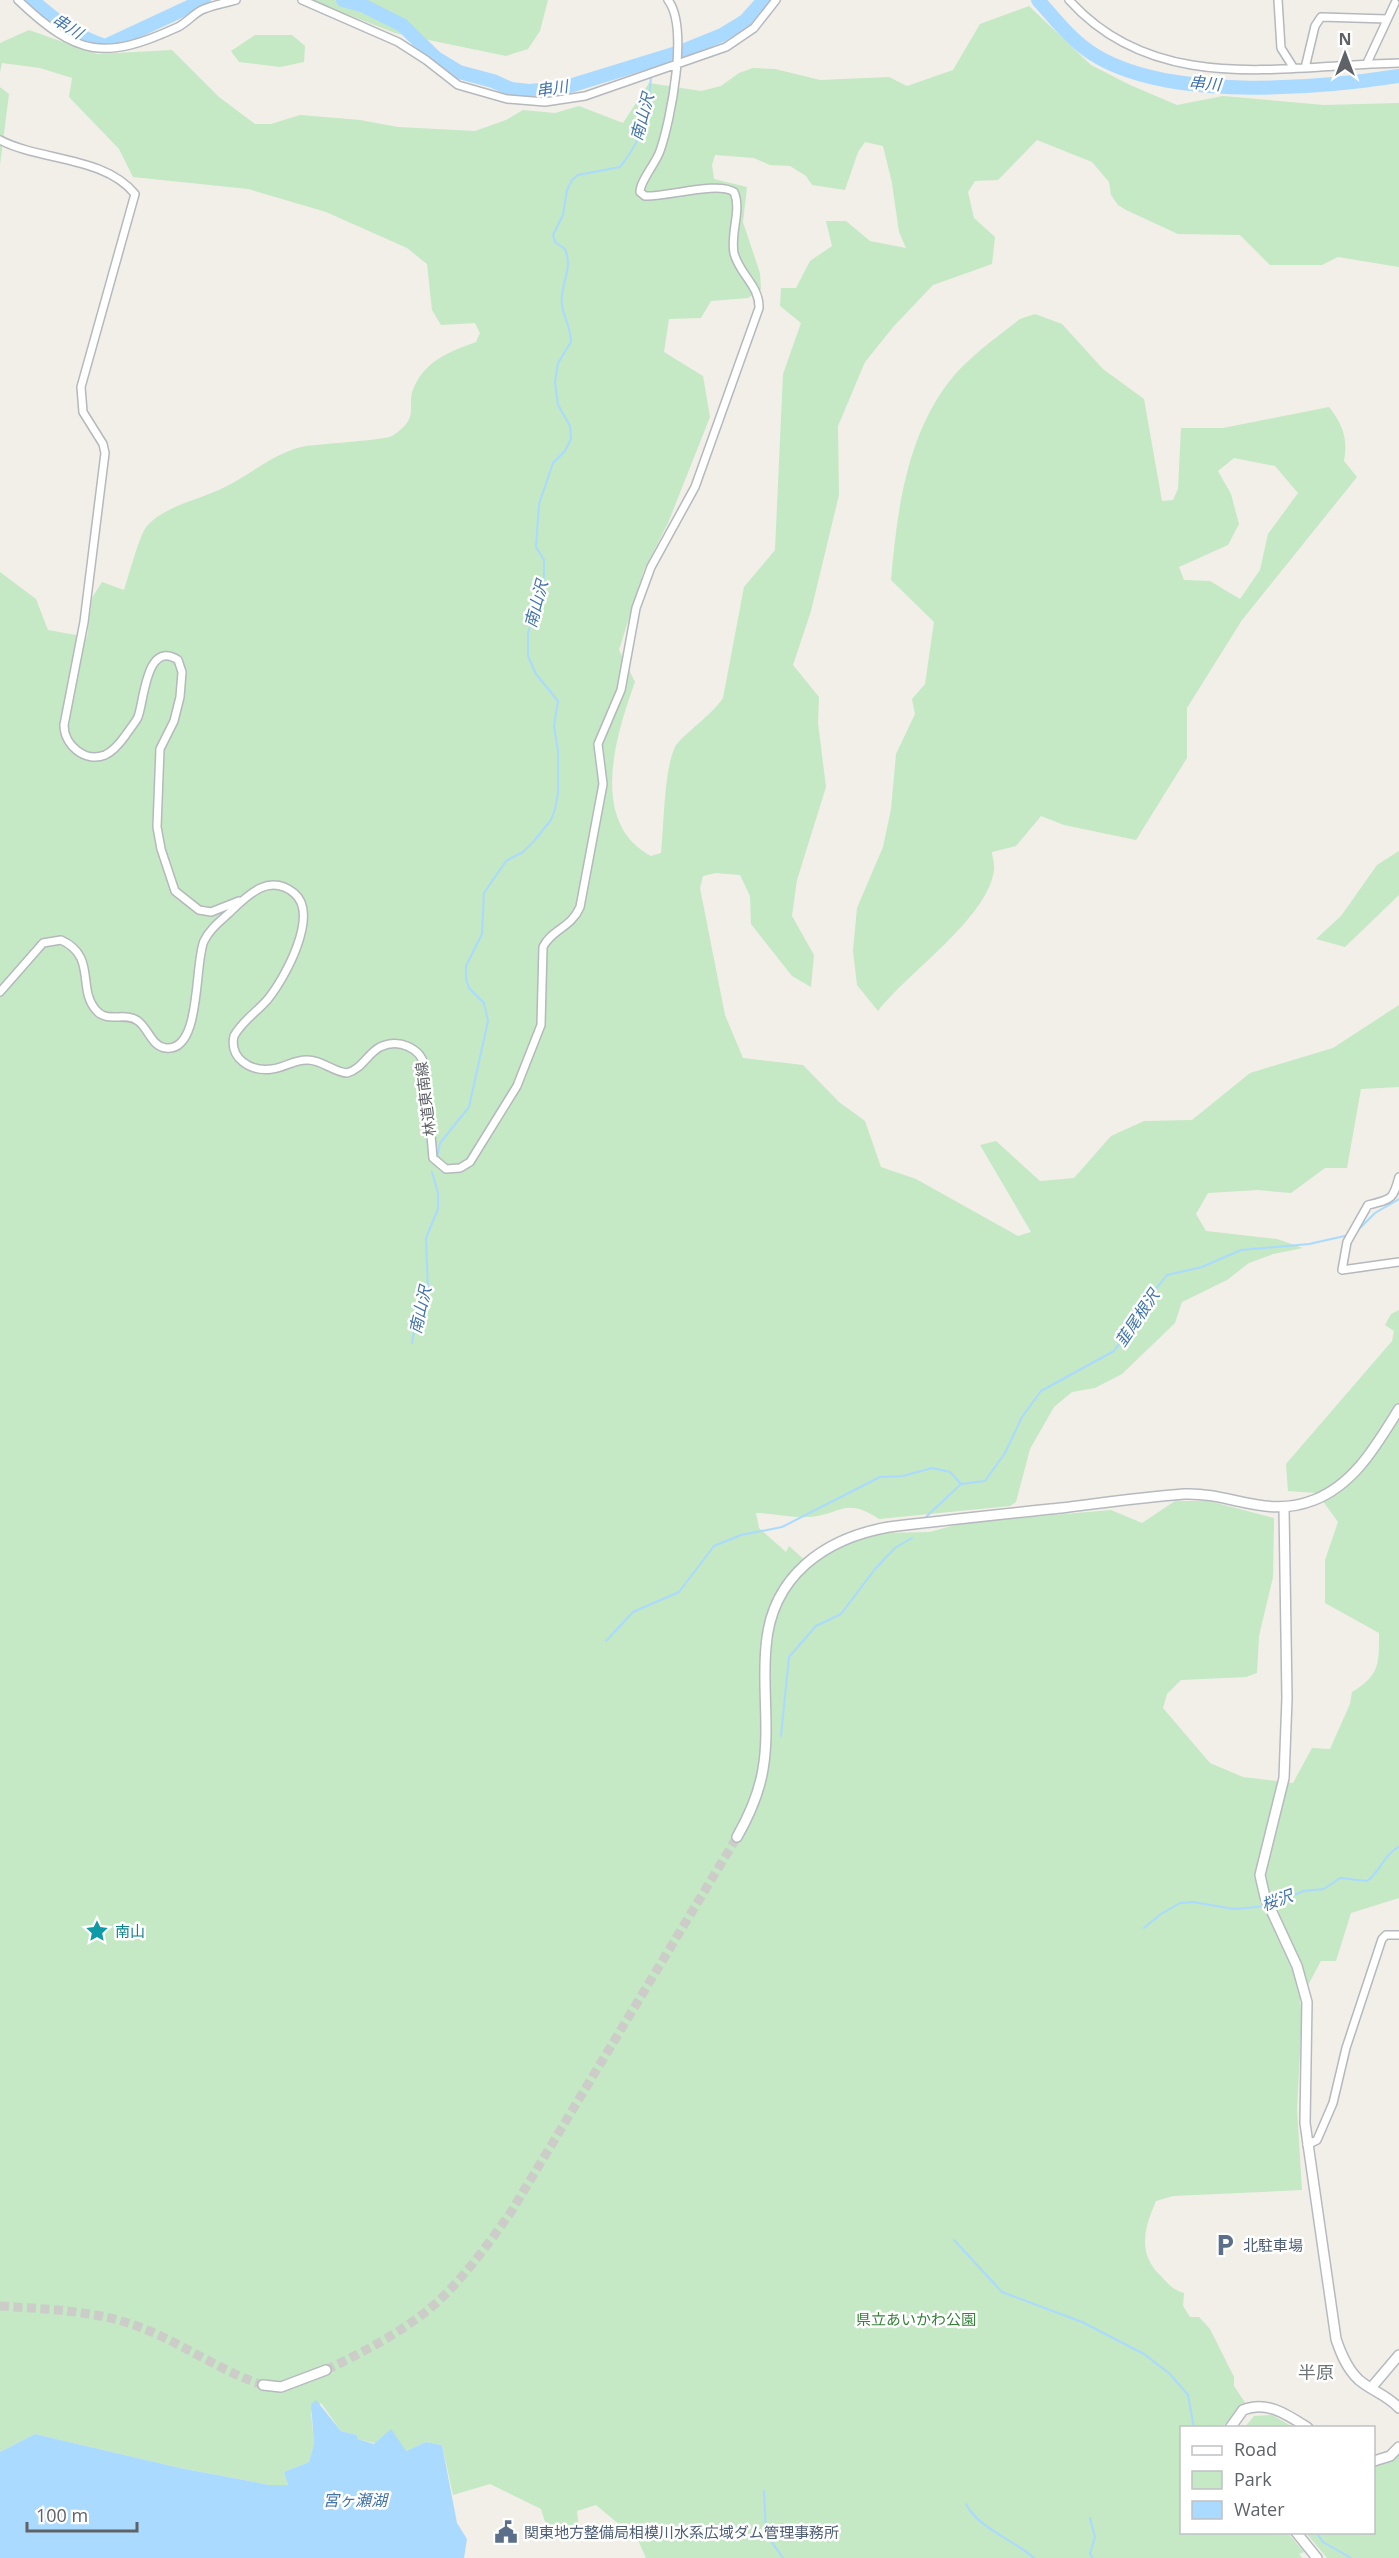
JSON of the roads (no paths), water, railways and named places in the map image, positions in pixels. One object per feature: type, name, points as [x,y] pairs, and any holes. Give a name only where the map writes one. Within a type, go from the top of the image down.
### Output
[{"type":"street","points":[[18,0],[67,40],[96,50],[114,50],[180,26],[202,9],[236,0]]},
{"type":"street","points":[[302,0],[398,42],[458,85],[507,99],[545,102],[585,96],[736,41],[754,28],[776,0]]},
{"type":"street","points":[[668,0],[676,21],[677,62]]},
{"type":"street","points":[[1069,0],[1123,45],[1156,58],[1205,68],[1248,70],[1399,63]]},
{"type":"street","points":[[1278,0],[1281,48],[1293,67]]},
{"type":"street","points":[[1367,63],[1395,3]]},
{"type":"street","points":[[1305,68],[1315,26],[1321,16],[1387,20]]},
{"type":"street","name":"林道東南線","points":[[0,992],[43,943],[61,940],[72,947],[83,962],[90,998],[98,1013],[108,1018],[131,1017],[138,1021],[159,1046],[170,1049],[186,1039],[191,1028],[200,959],[205,939],[258,888],[271,885],[285,887],[301,902],[305,924],[273,991],[234,1036],[233,1046],[237,1056],[249,1065],[260,1069],[274,1069],[306,1059],[347,1073],[359,1068],[380,1047],[401,1045],[414,1048],[423,1059],[425,1067],[433,1158],[442,1168],[454,1170],[470,1162],[517,1086],[543,1015],[543,947],[547,940],[573,922],[577,914],[594,839],[603,784],[598,744],[621,690],[636,608],[651,567],[695,487],[759,308],[757,293],[739,267],[734,252],[733,235],[737,200],[734,192],[715,188],[645,196],[640,192],[641,184],[653,169],[660,151],[674,90],[677,62]]},
{"type":"street","points":[[0,140],[54,155],[120,179],[135,194],[81,387],[83,412],[103,444],[105,453],[84,621],[64,725],[65,739],[73,748],[90,756],[104,756],[112,751],[137,719],[150,669],[164,657],[169,656],[178,660],[182,672],[180,697],[174,721],[162,743],[160,756],[160,789],[156,818],[161,849],[176,891],[199,910],[211,912],[244,899]]},
{"type":"street","points":[[1399,1177],[1396,1193],[1392,1197],[1368,1205],[1353,1228],[1347,1242],[1342,1270],[1399,1262]]},
{"type":"street","points":[[737,1837],[758,1794],[765,1748],[766,1648],[771,1618],[795,1575],[818,1552],[849,1536],[889,1527],[1185,1494],[1200,1494],[1262,1508],[1284,1508],[1313,1501],[1345,1482],[1361,1465],[1399,1409]]},
{"type":"street","points":[[1284,1508],[1287,1698],[1285,1758],[1279,1805],[1262,1863],[1261,1880],[1265,1897],[1298,1966],[1307,2002],[1304,2094],[1307,2145],[1335,2338],[1342,2357],[1351,2371],[1399,2408]]},
{"type":"street","points":[[1307,2145],[1317,2140],[1333,2103],[1346,2048],[1382,1939],[1386,1935],[1399,1935]]},
{"type":"street","points":[[1371,2388],[1399,2355]]},
{"type":"street","points":[[263,2385],[281,2387],[326,2370]]},
{"type":"street","points":[[1231,2426],[1243,2410],[1260,2406],[1288,2414],[1306,2426]]},
{"type":"street","points":[[1375,2461],[1390,2456],[1399,2447]]},
{"type":"street","points":[[1298,2534],[1317,2558]]},
{"type":"water","name":"宮ヶ瀬湖","points":[[316,2400],[341,2431],[357,2435],[358,2439],[374,2444],[391,2429],[406,2451],[426,2442],[442,2445],[457,2523],[467,2539],[464,2558],[0,2558],[0,2452],[35,2434],[180,2468],[270,2485],[288,2485],[284,2472],[309,2462],[314,2444],[311,2404]]},
{"type":"waterway","name":"串川","points":[[32,0],[66,27],[105,46],[204,0]]},
{"type":"waterway","name":"串川","points":[[343,0],[362,5],[402,25],[436,58],[459,72],[493,81],[511,89],[529,91],[563,88],[680,52],[722,35],[745,21],[764,0]]},
{"type":"waterway","name":"串川","points":[[1038,0],[1070,36],[1093,54],[1124,69],[1160,79],[1242,88],[1326,85],[1399,76]]},
{"type":"waterway","name":"南山沢","points":[[437,1157],[440,1143],[469,1107],[488,1021],[484,1003],[469,988],[466,979],[466,966],[482,934],[484,893],[506,861],[523,852],[551,820],[558,793],[558,751],[554,726],[558,701],[536,674],[528,656],[528,633],[544,577],[544,560],[536,547],[539,504],[553,463],[565,451],[571,439],[570,426],[558,405],[555,382],[558,363],[571,342],[562,298],[568,264],[565,249],[555,242],[553,235],[563,215],[567,190],[572,180],[578,175],[620,167],[636,143],[648,103],[652,60]]},
{"type":"waterway","name":"南山沢","points":[[412,1343],[415,1325],[428,1291],[426,1238],[438,1209],[438,1193],[432,1172]]},
{"type":"waterway","name":"韮尾根沢","points":[[1357,1231],[1375,1213],[1399,1199]]},
{"type":"waterway","name":"韮尾根沢","points":[[926,1517],[961,1484],[985,1481],[1005,1453],[1022,1417],[1041,1391],[1114,1351],[1130,1330],[1143,1305],[1167,1275],[1202,1267],[1241,1250],[1309,1244],[1349,1235]]},
{"type":"waterway","points":[[606,1641],[633,1612],[679,1592],[714,1546],[741,1535],[782,1527],[880,1477],[903,1476],[932,1468],[950,1472],[961,1484]]},
{"type":"waterway","name":"韮尾根沢","points":[[781,1736],[789,1657],[816,1626],[841,1614],[875,1569],[895,1548],[912,1538]]},
{"type":"waterway","name":"桜沢","points":[[1272,1905],[1303,1891],[1324,1889],[1340,1878],[1367,1881],[1399,1847]]},
{"type":"waterway","name":"桜沢","points":[[1144,1928],[1161,1914],[1180,1903],[1193,1902],[1234,1909],[1267,1906]]},
{"type":"waterway","points":[[954,2240],[1002,2292],[1082,2322],[1144,2354],[1170,2374],[1188,2395],[1194,2426]]},
{"type":"waterway","points":[[764,2491],[766,2534],[783,2558]]},
{"type":"waterway","points":[[966,2504],[979,2520],[1034,2558]]},
{"type":"waterway","points":[[1090,2518],[1095,2537],[1090,2554],[1093,2558]]},
{"type":"waterway","points":[[1317,2534],[1323,2542],[1351,2558]]},
{"type":"tunnel","points":[[326,2370],[388,2338],[423,2314],[448,2292],[481,2253],[511,2212],[737,1837]]},
{"type":"tunnel","points":[[0,2306],[81,2313],[128,2323],[146,2329],[229,2371],[263,2385]]},
{"type":"place","name":"南山","points":[[97,1931]]},
{"type":"place","name":"北駐車場","points":[[1225,2245]]},
{"type":"place","name":"関東地方整備局相模川水系広域ダム管理事務所","points":[[506,2532]]},
{"type":"district","name":"半原","points":[[1316,2372]]},
{"type":"park label","name":"県立あいかわ公園","points":[[916,2319]]}]
